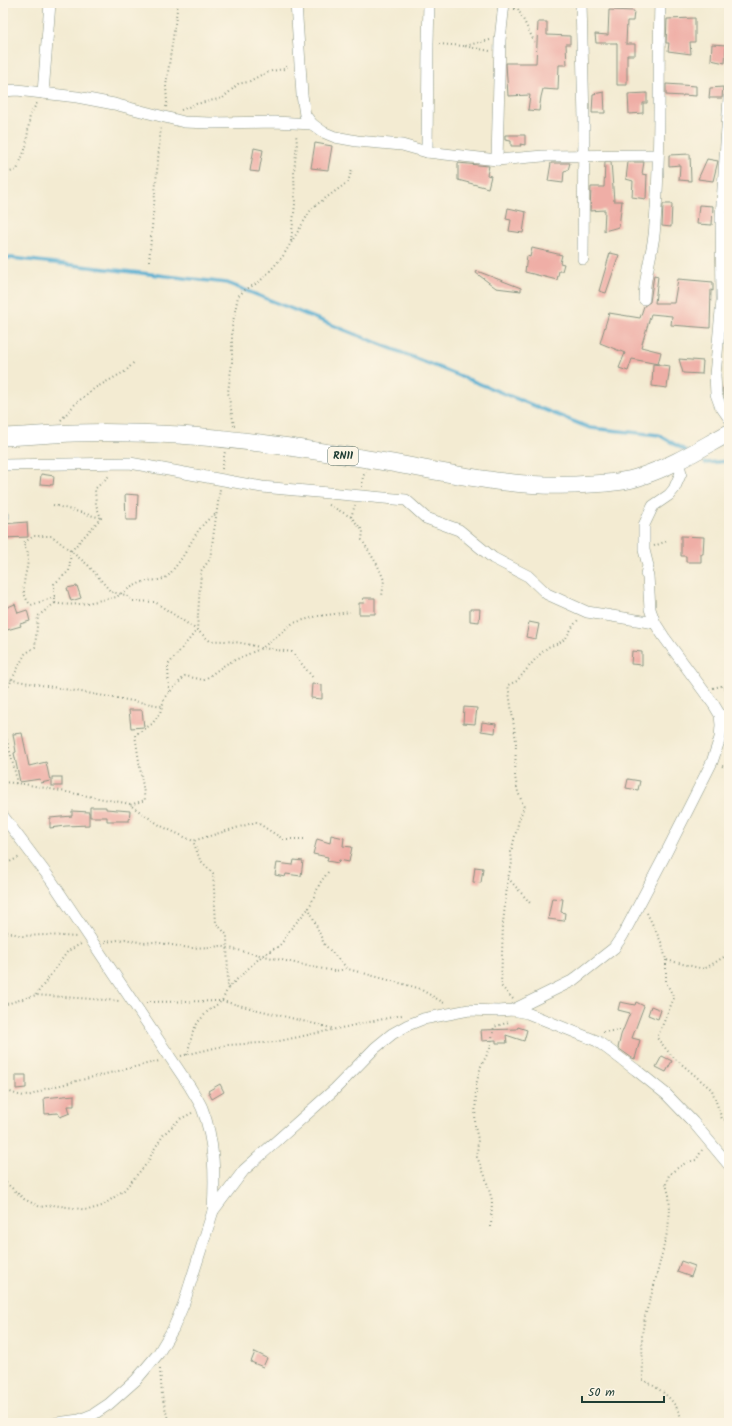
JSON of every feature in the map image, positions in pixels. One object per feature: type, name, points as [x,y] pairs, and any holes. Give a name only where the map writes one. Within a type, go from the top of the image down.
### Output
[{"type":"main road","name":"RN11","points":[[3,438],[75,433],[160,434],[231,440],[376,460],[472,478],[517,484],[551,486],[613,482],[642,476],[678,461],[729,433]]},
{"type":"street","points":[[43,93],[50,3]]},
{"type":"street","points":[[296,3],[305,115],[312,124],[335,137],[357,142],[402,145],[427,152],[498,160],[543,156],[658,155]]},
{"type":"street","points":[[427,152],[429,3]]},
{"type":"street","points":[[582,3],[584,156],[583,259]]},
{"type":"street","points":[[644,299],[646,276],[654,241],[658,155],[660,3]]},
{"type":"street","points":[[498,160],[499,52],[504,7]]},
{"type":"street","points":[[3,91],[17,90],[84,99],[184,122],[312,124]]},
{"type":"street","points":[[729,98],[721,218],[722,300],[715,375],[716,394],[720,405],[729,418]]},
{"type":"street","points":[[520,1010],[572,981],[614,948],[641,901],[712,762],[720,738],[720,715],[654,623],[650,609],[648,576],[646,574],[648,566],[644,550],[644,525],[653,506],[669,495],[674,489],[681,473],[678,461]]},
{"type":"street","points":[[3,465],[130,463],[262,487],[406,500],[426,518],[459,530],[493,558],[528,576],[547,594],[587,612],[654,623]]},
{"type":"street","points":[[3,816],[30,851],[90,938],[202,1107],[210,1130],[215,1179],[213,1211],[184,1303],[173,1329],[158,1354],[136,1380],[109,1404],[94,1414],[79,1420],[57,1423]]},
{"type":"street","points":[[213,1211],[244,1170],[335,1089],[375,1048],[392,1034],[423,1019],[469,1010],[520,1010],[597,1041],[666,1094],[705,1136],[729,1165]]},
{"type":"path","points":[[149,261],[162,116],[167,103],[166,86],[178,3]]},
{"type":"path","points":[[504,7],[518,8],[535,43]]},
{"type":"path","points":[[464,46],[500,38]]},
{"type":"path","points":[[428,43],[464,46],[499,52]]},
{"type":"path","points":[[162,116],[196,104],[223,98],[238,84],[248,82],[272,71],[284,69],[300,58]]},
{"type":"path","points":[[3,174],[17,170],[26,147],[30,115],[43,93]]},
{"type":"path","points":[[291,242],[296,204],[294,171],[297,144],[294,123]]},
{"type":"path","points":[[169,693],[168,665],[197,630],[201,571],[210,559],[221,479],[231,440],[228,392],[232,362],[232,327],[238,296],[259,282],[269,272],[283,256],[312,208],[348,182],[352,169]]},
{"type":"path","points":[[49,435],[59,421],[76,403],[95,388],[126,371],[135,361]]},
{"type":"path","points":[[356,496],[362,488],[363,476],[376,460]]},
{"type":"path","points":[[101,518],[96,505],[95,489],[122,463]]},
{"type":"path","points":[[325,502],[351,518],[363,531],[362,540],[378,566],[384,580],[382,596]]},
{"type":"path","points":[[53,505],[101,518]]},
{"type":"path","points":[[3,697],[25,654],[35,647],[38,616],[55,603],[65,605],[95,602],[105,598],[117,597],[120,593],[145,581],[164,578],[183,557],[200,527],[216,514]]},
{"type":"path","points":[[55,603],[54,584],[70,571],[71,551],[101,518]]},
{"type":"path","points":[[55,597],[31,605],[26,600],[24,590],[29,554],[24,544],[34,536],[52,536],[88,565],[111,592],[120,593],[134,601],[155,602],[197,630],[210,641],[219,640],[243,643],[262,648],[292,652],[314,679]]},
{"type":"path","points":[[130,805],[145,800],[135,734],[152,724],[160,713],[165,697],[185,676],[204,680],[226,664],[262,648],[293,623],[318,616],[350,612]]},
{"type":"path","points":[[491,1227],[492,1200],[485,1176],[477,1157],[478,1139],[475,1127],[476,1085],[482,1066],[490,1049],[494,1027],[517,1019],[520,1010],[501,986],[503,923],[508,878],[512,863],[511,852],[524,807],[518,792],[516,777],[516,741],[508,685],[518,681],[537,657],[548,647],[559,643],[566,638],[572,626],[587,612]]},
{"type":"path","points":[[3,677],[12,680],[162,706]]},
{"type":"path","points":[[3,724],[16,776],[16,784]]},
{"type":"path","points":[[3,782],[130,805],[161,826],[193,841],[256,822],[283,839],[304,840]]},
{"type":"path","points":[[193,841],[200,860],[213,873],[216,923],[227,935],[228,988]]},
{"type":"path","points":[[3,865],[18,859],[30,851]]},
{"type":"path","points":[[187,1055],[193,1030],[198,1022],[208,1011],[222,1001],[228,988],[263,956],[279,946],[288,932],[308,908],[320,883],[328,872]]},
{"type":"path","points":[[508,878],[530,903]]},
{"type":"path","points":[[641,901],[662,944],[666,960],[666,982],[674,998],[657,1038],[671,1055],[712,1090],[722,1119],[726,1120]]},
{"type":"path","points":[[308,908],[324,944],[348,969]]},
{"type":"path","points":[[3,931],[23,936],[46,935],[90,938],[106,942],[125,939],[143,943],[154,942],[190,948],[220,946],[334,971],[348,969],[418,988],[448,1005],[441,1006]]},
{"type":"path","points":[[36,995],[68,951],[83,944],[90,938]]},
{"type":"path","points":[[666,960],[704,969],[729,954]]},
{"type":"path","points":[[3,1005],[36,995],[133,1002],[222,1001],[336,1029]]},
{"type":"path","points":[[3,1089],[21,1096],[34,1094],[44,1089],[227,1045],[275,1042],[403,1015]]},
{"type":"path","points":[[3,1180],[24,1199],[40,1207],[53,1205],[88,1210],[102,1206],[124,1190],[148,1162],[164,1134],[180,1119],[202,1107]]},
{"type":"path","points":[[682,1423],[681,1415],[673,1402],[657,1387],[643,1380],[642,1335],[668,1229],[670,1210],[669,1195],[666,1184],[669,1175],[676,1169],[687,1162],[696,1160],[703,1150],[705,1136]]},
{"type":"path","points":[[158,1354],[162,1395],[168,1420],[167,1423]]},
{"type":"building","points":[[609,10],[634,11],[633,21],[627,21],[626,44],[635,44],[635,55],[627,55],[627,85],[617,85],[617,43],[596,43],[595,34],[608,35]]},
{"type":"building","points":[[695,18],[695,42],[690,42],[691,54],[668,51],[669,43],[666,43],[667,19]]},
{"type":"building","points":[[538,22],[547,22],[547,35],[570,36],[570,44],[566,44],[567,65],[559,65],[558,90],[543,89],[539,111],[528,110],[530,95],[508,96],[506,63],[536,63]]},
{"type":"building","points":[[712,44],[726,45],[725,63],[711,60]]},
{"type":"building","points":[[666,84],[696,86],[696,96],[666,95]]},
{"type":"building","points":[[723,87],[722,98],[709,98],[710,88]]},
{"type":"building","points":[[604,92],[605,113],[592,113],[593,94]]},
{"type":"building","points":[[647,93],[647,103],[643,103],[643,113],[629,114],[628,94]]},
{"type":"building","points":[[505,135],[525,135],[525,145],[520,144],[521,146],[511,146],[511,141],[505,140]]},
{"type":"building","points":[[315,143],[332,146],[328,170],[311,168]]},
{"type":"building","points":[[254,148],[263,150],[259,172],[250,171]]},
{"type":"building","points":[[690,154],[691,181],[679,180],[680,165],[669,166],[669,155]]},
{"type":"building","points":[[707,159],[718,161],[713,181],[698,179]]},
{"type":"building","points":[[605,162],[611,162],[614,201],[622,201],[619,227],[604,231],[605,210],[590,211],[591,187],[604,187]]},
{"type":"building","points":[[628,162],[644,162],[642,174],[647,175],[646,199],[632,197],[633,181],[626,179]]},
{"type":"building","points":[[458,163],[489,166],[487,175],[491,176],[488,188],[458,180]]},
{"type":"building","points":[[551,163],[570,163],[568,170],[564,171],[563,183],[548,181]]},
{"type":"building","points":[[663,204],[672,204],[671,227],[662,226]]},
{"type":"building","points":[[699,205],[713,206],[712,225],[697,224]]},
{"type":"building","points":[[508,208],[526,212],[523,233],[509,231],[511,220],[506,219]]},
{"type":"building","points":[[532,248],[562,255],[560,263],[564,264],[562,271],[559,271],[557,280],[525,272],[527,256],[530,257]]},
{"type":"building","points":[[610,253],[619,255],[606,293],[599,291]]},
{"type":"building","points":[[477,271],[521,288],[521,291],[496,288],[476,273]]},
{"type":"building","points":[[654,275],[658,276],[655,303],[674,303],[678,279],[713,282],[713,291],[711,290],[710,328],[671,325],[672,316],[651,314],[641,347],[661,352],[658,364],[632,359],[628,371],[619,368],[625,353],[600,343],[609,313],[640,318],[644,306],[650,302]]},
{"type":"building","points":[[679,359],[703,361],[702,374],[683,373]]},
{"type":"building","points":[[653,364],[670,366],[667,388],[652,386]]},
{"type":"building","points":[[729,386],[729,406],[723,393],[723,388]]},
{"type":"building","points":[[41,474],[54,476],[53,485],[40,484]]},
{"type":"building","points":[[125,494],[138,495],[137,520],[126,520]]},
{"type":"building","points":[[27,522],[28,537],[3,538],[3,524]]},
{"type":"building","points":[[681,536],[704,537],[701,562],[686,562],[686,556],[681,556]]},
{"type":"building","points":[[77,586],[81,598],[71,601],[67,588]]},
{"type":"building","points":[[363,598],[375,598],[375,614],[359,614],[359,603],[364,603]]},
{"type":"building","points":[[15,604],[18,613],[27,610],[30,621],[20,624],[21,626],[7,630],[5,621],[3,622],[3,609]]},
{"type":"building","points":[[470,609],[480,609],[479,622],[470,621]]},
{"type":"building","points":[[529,622],[539,624],[536,639],[526,637]]},
{"type":"building","points":[[632,651],[642,652],[642,665],[631,664]]},
{"type":"building","points":[[312,684],[322,685],[322,699],[311,698]]},
{"type":"building","points":[[464,707],[477,708],[475,724],[463,723]]},
{"type":"building","points":[[129,710],[142,710],[144,727],[131,728]]},
{"type":"building","points":[[482,722],[496,724],[495,733],[481,731]]},
{"type":"building","points":[[22,733],[29,766],[46,762],[50,781],[41,783],[40,779],[20,782],[14,753],[16,752],[13,734]]},
{"type":"building","points":[[52,777],[62,777],[62,786],[52,786]]},
{"type":"building","points":[[628,779],[640,781],[638,790],[626,788]]},
{"type":"building","points":[[90,807],[106,807],[106,809],[130,811],[129,821],[107,821],[107,817],[90,817]]},
{"type":"building","points":[[72,811],[89,812],[89,825],[50,828],[50,818],[72,816]]},
{"type":"building","points":[[331,835],[344,838],[343,846],[352,847],[349,862],[339,860],[338,863],[327,861],[328,857],[313,854],[317,839],[330,843]]},
{"type":"building","points":[[294,860],[303,861],[301,876],[286,874],[285,877],[275,875],[277,863],[293,865]]},
{"type":"building","points":[[475,867],[483,868],[481,883],[473,882]]},
{"type":"building","points":[[552,898],[563,899],[561,912],[565,913],[564,921],[548,919]]},
{"type":"building","points":[[620,1002],[635,1005],[636,1002],[644,1006],[632,1038],[640,1040],[635,1059],[618,1048],[621,1035],[630,1013],[618,1010]]},
{"type":"building","points":[[651,1006],[661,1010],[658,1019],[648,1015]]},
{"type":"building","points":[[518,1027],[527,1030],[524,1041],[506,1035],[507,1043],[496,1043],[496,1040],[482,1041],[481,1030],[517,1029]]},
{"type":"building","points":[[662,1056],[672,1061],[666,1072],[656,1067]]},
{"type":"building","points":[[16,1075],[26,1075],[26,1088],[16,1089]]},
{"type":"building","points":[[220,1084],[224,1092],[212,1099],[208,1091]]},
{"type":"building","points":[[74,1095],[74,1106],[68,1106],[70,1113],[60,1117],[58,1113],[45,1114],[44,1098]]},
{"type":"building","points":[[681,1261],[695,1266],[691,1277],[677,1272]]},
{"type":"building","points":[[255,1352],[267,1358],[263,1367],[251,1362]]},
{"type":"waterway","points":[[3,257],[227,283],[590,428],[659,435],[686,451]]},
{"type":"waterway","points":[[705,463],[729,461]]}]
